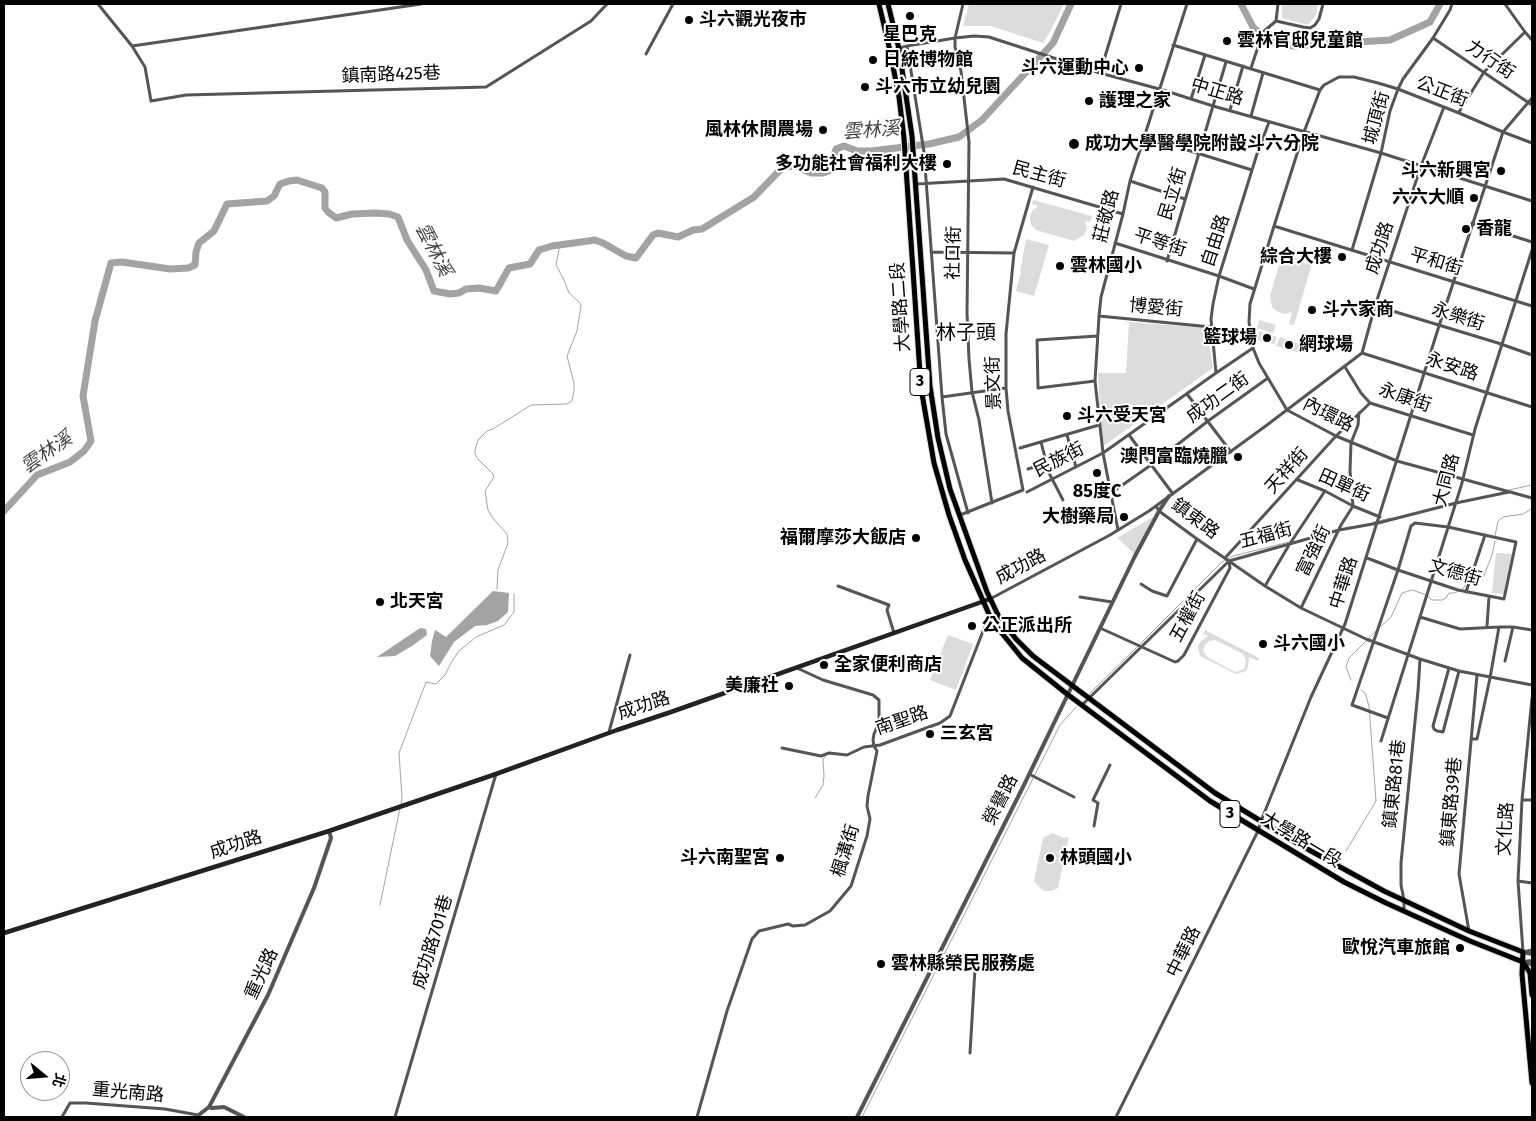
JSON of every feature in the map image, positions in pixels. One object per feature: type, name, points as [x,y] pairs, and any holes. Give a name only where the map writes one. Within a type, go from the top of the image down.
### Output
[{"type":"main road","name":"大學路二段","points":[[879,4],[899,97],[904,138],[921,388],[934,463],[949,515],[983,602]]},
{"type":"main road","name":"大學路二段","points":[[888,4],[899,49],[912,136],[930,386],[935,417],[950,489],[990,599]]},
{"type":"main road","points":[[910,234],[918,234]]},
{"type":"main road","points":[[927,420],[935,417]]},
{"type":"main road","name":"成功路","points":[[4,933],[329,831],[496,774],[609,732],[798,668],[990,599]]},
{"type":"main road","name":"大學路一段","points":[[990,599],[999,617],[1033,656],[1208,788],[1342,869],[1469,931],[1522,952]]},
{"type":"main road","name":"大學路一段","points":[[983,602],[992,621],[1022,658],[1210,801],[1344,882],[1404,912],[1523,962]]},
{"type":"main road","name":"文化路","points":[[1522,952],[1522,974],[1532,1083]]},
{"type":"main road","name":"文化路","points":[[1523,962],[1530,974],[1532,995]]},
{"type":"street","points":[[98,4],[132,46],[421,4]]},
{"type":"street","name":"鎮南路425巷","points":[[132,46],[145,67],[151,101],[186,95],[486,86],[591,21],[607,4]]},
{"type":"street","points":[[646,54],[673,4]]},
{"type":"street","name":"社口街","points":[[964,4],[955,38],[955,47],[961,71],[969,142],[968,359],[992,503]]},
{"type":"street","points":[[1100,73],[1121,4]]},
{"type":"street","name":"莊敬路","points":[[1118,530],[1103,453],[1095,381],[1099,316],[1130,181],[1187,4]]},
{"type":"street","points":[[1251,68],[1263,32],[1276,20],[1278,4]]},
{"type":"street","points":[[1276,20],[1303,28],[1310,28],[1320,19],[1323,4]]},
{"type":"street","name":"城頂街","points":[[1352,250],[1382,153],[1390,111],[1398,89],[1403,79],[1433,38],[1452,4]]},
{"type":"street","points":[[1506,4],[1532,40]]},
{"type":"street","points":[[1459,113],[1484,72],[1525,32]]},
{"type":"street","name":"中正路","points":[[890,51],[907,46],[955,38],[989,37],[1100,73],[1382,153],[1532,201]]},
{"type":"street","name":"力行街","points":[[1433,38],[1532,105]]},
{"type":"street","points":[[1173,45],[1320,90]]},
{"type":"street","name":"大學路二段","points":[[907,46],[923,135],[946,434],[968,513]]},
{"type":"street","points":[[1191,98],[1204,55]]},
{"type":"street","name":"民立街","points":[[1167,260],[1226,62]]},
{"type":"street","points":[[1230,110],[1243,66]]},
{"type":"street","points":[[1251,116],[1263,73]]},
{"type":"street","name":"公正街","points":[[1320,90],[1324,85],[1339,77],[1354,77],[1398,89],[1532,143]]},
{"type":"street","name":"內環路","points":[[1320,90],[1304,132],[1250,304],[1249,322],[1253,348],[1259,363],[1288,410],[1336,436],[1397,461],[1532,498]]},
{"type":"street","name":"中華路","points":[[1116,1117],[1258,831],[1311,697],[1344,628],[1502,132],[1532,98]]},
{"type":"street","name":"成功路","points":[[990,599],[1118,530],[1156,506],[1288,410],[1362,353],[1421,166],[1444,107]]},
{"type":"street","name":"自由路","points":[[1216,373],[1212,327],[1213,304],[1219,276],[1269,122]]},
{"type":"street","points":[[1145,137],[1252,170]]},
{"type":"street","name":"民主街","points":[[915,184],[1004,179],[1123,214]]},
{"type":"street","points":[[1130,181],[1185,200]]},
{"type":"street","name":"景文街","points":[[992,503],[1022,490],[1008,412],[1006,334],[1014,253],[1033,187]]},
{"type":"street","points":[[1472,223],[1532,242]]},
{"type":"street","name":"平和街","points":[[1274,226],[1532,306]]},
{"type":"street","name":"平等街","points":[[1115,243],[1254,289]]},
{"type":"street","name":"大同路","points":[[1381,741],[1456,502],[1473,435],[1532,250]]},
{"type":"street","points":[[931,252],[1014,253]]},
{"type":"street","name":"永樂街","points":[[1376,306],[1532,356]]},
{"type":"street","name":"博愛街","points":[[1099,316],[1212,327]]},
{"type":"street","points":[[1095,381],[1038,388],[1037,340],[1097,336]]},
{"type":"street","name":"民族街","points":[[1027,492],[1103,453],[1253,348]]},
{"type":"street","name":"永安路","points":[[1362,353],[1532,407]]},
{"type":"street","name":"永康街","points":[[1345,367],[1361,393],[1370,403],[1473,435]]},
{"type":"street","name":"成功二街","points":[[1111,493],[1268,378]]},
{"type":"street","points":[[942,397],[1006,388]]},
{"type":"street","points":[[1188,394],[1231,452]]},
{"type":"street","name":"天祥街","points":[[1227,560],[1254,526],[1298,480],[1336,436],[1370,403]]},
{"type":"street","points":[[1353,506],[1350,471],[1351,443],[1358,425],[1360,413]]},
{"type":"street","name":"民族街","points":[[1020,448],[1100,425]]},
{"type":"street","points":[[1067,435],[1076,467]]},
{"type":"street","points":[[1129,435],[1171,495]]},
{"type":"street","points":[[1041,442],[1052,480],[1063,500]]},
{"type":"street","points":[[1028,469],[1047,463]]},
{"type":"street","name":"田單街","points":[[1298,480],[1325,491],[1379,520]]},
{"type":"street","points":[[1265,586],[1325,491]]},
{"type":"street","name":"五福街","points":[[1082,705],[1227,560],[1340,528],[1508,491]]},
{"type":"street","name":"榮譽路","points":[[857,1117],[886,1063],[1112,602],[1159,510],[1171,495]]},
{"type":"street","points":[[960,515],[992,503]]},
{"type":"street","name":"鎮東路","points":[[1156,506],[1197,539],[1265,586],[1301,608],[1368,640],[1448,668],[1532,685]]},
{"type":"street","name":"富強街","points":[[1301,608],[1340,528],[1353,506]]},
{"type":"street","points":[[1388,718],[1352,705],[1413,524],[1448,527],[1485,535],[1469,582],[1462,591]]},
{"type":"street","name":"文德街","points":[[1367,558],[1431,582],[1462,591],[1504,599],[1516,542],[1485,535]]},
{"type":"street","points":[[1141,584],[1152,591],[1167,596],[1197,539]]},
{"type":"street","name":"五權街","points":[[1099,628],[1175,662],[1181,659],[1230,568],[1227,560]]},
{"type":"street","points":[[838,586],[889,605],[887,610],[894,633]]},
{"type":"street","points":[[1080,596],[1112,602]]},
{"type":"street","points":[[1487,626],[1489,597]]},
{"type":"street","points":[[1420,616],[1460,629],[1487,626],[1532,630]]},
{"type":"street","name":"南聖路","points":[[782,748],[821,756],[829,753],[847,755],[864,747],[880,745],[940,723],[950,716],[985,626],[999,617]]},
{"type":"street","points":[[1471,739],[1476,739],[1499,627]]},
{"type":"street","points":[[1506,661],[1512,627]]},
{"type":"street","points":[[609,732],[630,655]]},
{"type":"street","name":"鎮東路81巷","points":[[1404,912],[1401,863],[1420,659]]},
{"type":"street","name":"楓溝街","points":[[697,1117],[727,1011],[752,939],[760,931],[788,924],[805,926],[826,914],[851,886],[867,836],[870,819],[867,806],[877,751],[874,746],[874,734],[879,722],[879,700],[873,695],[823,680],[798,668]]},
{"type":"street","points":[[1448,668],[1433,726],[1437,731],[1443,732],[1459,671]]},
{"type":"street","name":"鎮東路39巷","points":[[1469,931],[1460,874],[1478,675]]},
{"type":"street","name":"文化路","points":[[1522,952],[1518,881],[1522,800],[1531,727],[1532,698]]},
{"type":"street","points":[[1094,826],[1098,803],[1093,800],[1110,765]]},
{"type":"street","name":"成功路701巷","points":[[395,1117],[496,774]]},
{"type":"street","points":[[1029,774],[1074,797]]},
{"type":"street","points":[[1522,800],[1532,800]]},
{"type":"street","name":"重光路","points":[[197,1116],[209,1107],[268,995],[314,888],[331,838],[329,831]]},
{"type":"street","points":[[1518,881],[1532,884]]},
{"type":"street","points":[[1522,952],[1532,950]]},
{"type":"street","points":[[1522,952],[1532,954]]},
{"type":"street","points":[[936,959],[948,963],[973,966],[975,969],[970,1053]]},
{"type":"street","points":[[1523,962],[1532,961]]},
{"type":"street","points":[[1523,962],[1532,965]]},
{"type":"street","name":"重光南路","points":[[62,1117],[70,1103],[165,1109],[197,1116]]},
{"type":"street","points":[[209,1107],[224,1107],[244,1117]]},
{"type":"shaded area","points":[[969,4],[1064,4],[1043,43],[991,26],[963,26]]},
{"type":"shaded area","points":[[1282,4],[1318,4],[1316,15],[1308,25],[1282,18]]},
{"type":"shaded area","points":[[1033,200],[1092,216],[1090,222],[1085,221],[1087,228],[1084,235],[1074,241],[1036,230],[1031,225],[1030,218],[1032,211],[1038,206],[1032,204]]},
{"type":"shaded area","points":[[1026,239],[1049,245],[1034,296],[1016,291],[1021,273]]},
{"type":"shaded area","points":[[1294,257],[1302,260],[1306,265],[1308,259],[1313,260],[1294,325],[1289,324],[1292,312],[1285,314],[1276,311],[1272,307],[1270,296],[1279,265],[1286,259]]},
{"type":"shaded area","name":"籃球場","points":[[1259,320],[1276,325],[1273,333],[1257,328]]},
{"type":"shaded area","points":[[1129,322],[1207,328],[1213,368],[1102,447],[1098,373],[1126,373]]},
{"type":"shaded area","name":"籃球場","points":[[1259,331],[1277,337],[1274,344],[1257,340]]},
{"type":"shaded area","name":"網球場","points":[[1280,337],[1302,345],[1300,353],[1276,346]]},
{"type":"shaded area","points":[[1153,517],[1136,555],[1117,538]]},
{"type":"shaded area","points":[[1496,553],[1512,554],[1504,594],[1492,593]]},
{"type":"shaded area","points":[[493,591],[509,593],[508,612],[498,621],[487,625],[475,626],[454,642],[439,666],[430,656],[435,630],[446,637]]},
{"type":"shaded area","points":[[420,628],[426,629],[427,635],[412,646],[395,656],[377,657]]},
{"type":"shaded area","points":[[1205,630],[1259,658],[1258,661],[1249,657],[1246,671],[1236,674],[1200,656],[1199,643],[1208,636],[1203,634]],"holes":[[[1215,640],[1243,654],[1246,661],[1244,669],[1235,672],[1207,657],[1203,651],[1209,641]]]},
{"type":"shaded area","points":[[948,635],[973,644],[956,690],[930,680]]},
{"type":"shaded area","points":[[1053,833],[1063,838],[1069,837],[1058,888],[1045,891],[1034,881],[1043,838]]},
{"type":"waterway","name":"雲林溪","points":[[4,511],[37,475],[70,462],[84,451],[91,441],[83,396],[95,321],[111,263],[122,262],[170,269],[188,268],[195,265],[199,243],[214,231],[227,204],[267,201],[274,196],[280,184],[297,180],[322,188],[325,192],[325,208],[336,218],[352,214],[375,213],[398,217],[407,240],[426,270],[434,291],[450,294],[459,293],[466,289],[479,288],[496,291],[509,268],[530,264],[539,250],[552,246],[595,240],[626,256],[636,258],[653,235],[658,233],[678,237],[693,230],[702,229],[754,197],[783,167],[796,166],[811,173],[823,173],[829,171],[836,149],[844,146],[857,151],[871,151],[929,144],[959,137],[982,120],[1053,43],[1071,4]]},
{"type":"waterway","name":"雲林溪","points":[[1241,4],[1253,27],[1270,42],[1293,46],[1390,40],[1430,22],[1440,4]]},
{"type":"waterway","points":[[497,589],[498,570],[508,543],[507,534],[488,510],[485,491],[494,477],[478,459],[475,450],[478,440],[487,431],[531,405],[567,404],[572,401],[574,383],[567,356],[577,331],[581,306],[569,293],[556,265],[560,245]]},
{"type":"waterway","points":[[1509,490],[1532,485]]},
{"type":"waterway","points":[[1495,536],[1498,521],[1503,517],[1523,514],[1532,507]]},
{"type":"waterway","points":[[1373,522],[1391,518]]},
{"type":"waterway","points":[[1471,582],[1484,576],[1495,541]]},
{"type":"waterway","points":[[1140,644],[1222,562],[1233,556],[1289,542]]},
{"type":"waterway","points":[[1462,590],[1467,583]]},
{"type":"waterway","points":[[1379,628],[1391,617],[1402,593],[1412,590],[1427,595],[1432,600],[1442,600],[1449,593],[1458,591]]},
{"type":"waterway","points":[[401,804],[399,753],[426,682],[436,684],[445,675],[459,651],[476,637],[504,625],[514,612],[514,594]]},
{"type":"waterway","points":[[1351,680],[1346,667],[1349,658],[1376,631]]},
{"type":"waterway","points":[[1088,695],[1137,647]]},
{"type":"waterway","points":[[1346,851],[1376,801],[1369,706],[1365,693],[1361,690]]},
{"type":"waterway","points":[[862,1117],[1060,725],[1078,705]]},
{"type":"waterway","points":[[815,798],[823,785],[823,760],[825,756]]},
{"type":"waterway","points":[[380,905],[400,808]]},
{"type":"place","name":"星巴克","points":[[910,16]]},
{"type":"place","name":"斗六觀光夜市","points":[[689,20]]},
{"type":"place","name":"雲林官邸兒童館","points":[[1227,41]]},
{"type":"place","name":"日統博物館","points":[[873,60]]},
{"type":"place","name":"斗六運動中心","points":[[1139,68]]},
{"type":"place","name":"斗六市立幼兒園","points":[[865,87]]},
{"type":"place","name":"護理之家","points":[[1089,101]]},
{"type":"place","name":"風林休閒農場","points":[[823,130]]},
{"type":"place","name":"成功大學醫學院附設斗六分院","points":[[1074,144]]},
{"type":"place","name":"多功能社會福利大樓","points":[[947,164]]},
{"type":"place","name":"斗六新興宮","points":[[1501,171]]},
{"type":"place","name":"六六大順","points":[[1474,198]]},
{"type":"place","name":"香龍","points":[[1466,229]]},
{"type":"place","name":"綜合大樓","points":[[1342,257]]},
{"type":"place","name":"雲林國小","points":[[1060,266]]},
{"type":"place","name":"斗六家商","points":[[1312,310]]},
{"type":"place","name":"籃球場","points":[[1267,338]]},
{"type":"place","name":"網球場","points":[[1289,345]]},
{"type":"place","name":"斗六受天宮","points":[[1067,416]]},
{"type":"place","name":"澳門富臨燒臘","points":[[1238,457]]},
{"type":"place","name":"85度C","points":[[1097,473]]},
{"type":"place","name":"大樹藥局","points":[[1124,517]]},
{"type":"place","name":"福爾摩莎大飯店","points":[[916,538]]},
{"type":"place","name":"北天宮","points":[[380,602]]},
{"type":"place","name":"公正派出所","points":[[972,626]]},
{"type":"place","name":"斗六國小","points":[[1263,644]]},
{"type":"place","name":"全家便利商店","points":[[824,665]]},
{"type":"place","name":"美廉社","points":[[789,686]]},
{"type":"place","name":"三玄宮","points":[[930,734]]},
{"type":"place","name":"斗六南聖宮","points":[[780,858]]},
{"type":"place","name":"林頭國小","points":[[1050,858]]},
{"type":"place","name":"歐悅汽車旅館","points":[[1460,948]]},
{"type":"place","name":"雲林縣榮民服務處","points":[[881,964]]},
{"type":"district","name":"林子頭","points":[[966,333]]}]
